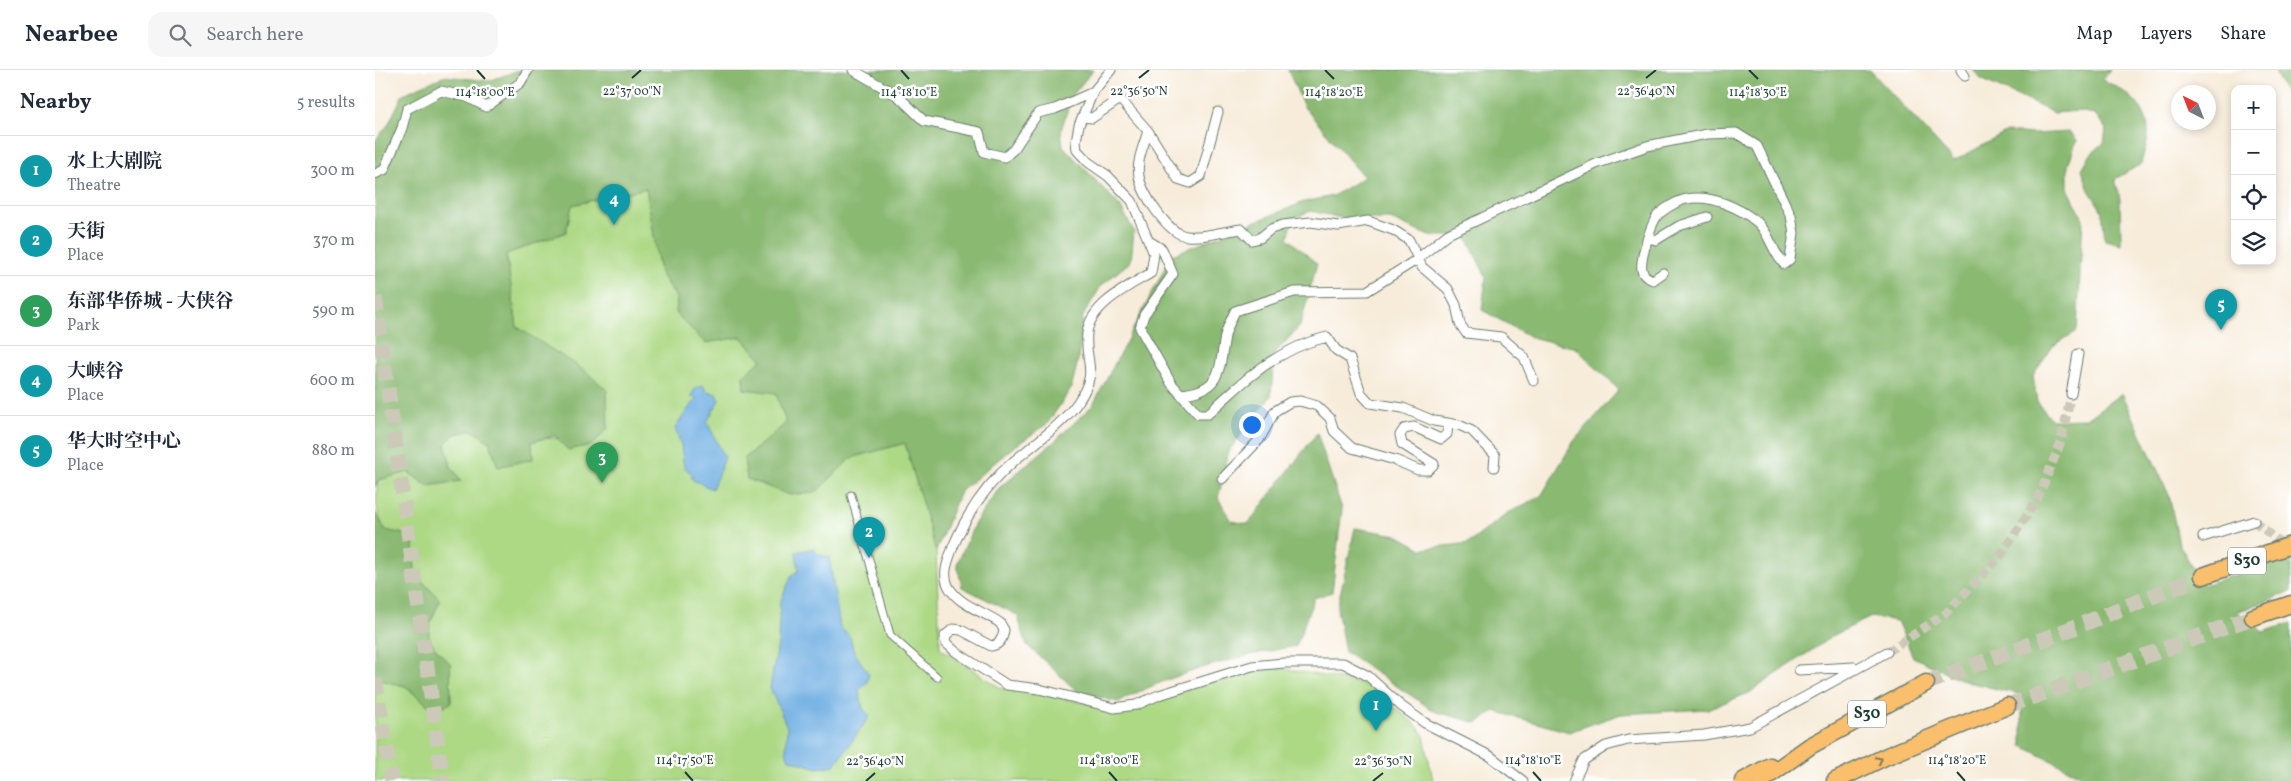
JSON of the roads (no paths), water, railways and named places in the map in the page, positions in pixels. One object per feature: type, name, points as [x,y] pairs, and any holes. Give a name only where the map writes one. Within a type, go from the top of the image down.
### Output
[{"type":"highway","name":"S30","points":[[2203,576],[2291,545]]},
{"type":"highway","points":[[2253,617],[2291,604]]},
{"type":"highway","name":"S30","points":[[1761,781],[1810,746],[1926,683]]},
{"type":"highway","points":[[1835,781],[1887,756],[2007,706]]},
{"type":"highway","points":[[1743,781],[1810,746]]},
{"type":"street","points":[[375,174],[383,170],[402,128],[407,109],[441,91],[467,97],[485,107],[520,83],[528,70]]},
{"type":"street","points":[[853,70],[898,96],[924,122],[979,132],[984,152],[1005,157],[1014,149],[1038,113],[1055,109],[1093,92]]},
{"type":"street","points":[[1111,70],[1093,92],[1076,141],[1077,150],[1088,162],[1108,176],[1132,201],[1155,254],[1151,273],[1100,306],[1087,332],[1091,377],[1077,403],[984,491],[963,524],[947,564],[946,582],[952,592],[972,607],[1000,623],[1004,630],[1002,639],[999,644],[991,646],[961,630],[953,629],[945,636],[946,643],[956,652],[1007,685],[1039,689],[1114,708],[1136,705],[1159,695],[1252,666],[1284,663],[1343,663],[1368,676],[1401,706],[1425,723],[1490,756],[1523,781]]},
{"type":"street","points":[[1083,117],[1092,118],[1120,99],[1148,131],[1178,179],[1190,183],[1201,176],[1218,112]]},
{"type":"street","points":[[1148,131],[1139,161],[1139,177],[1153,206],[1170,229],[1187,236],[1241,229],[1252,240],[1260,238],[1271,230],[1283,225],[1311,222],[1338,226],[1368,221],[1393,230],[1409,240],[1422,267],[1448,290],[1456,306],[1460,324],[1465,333],[1501,338],[1524,357],[1534,381]]},
{"type":"street","points":[[1180,394],[1198,393],[1214,380],[1222,365],[1225,333],[1235,310],[1294,292],[1367,291],[1418,258],[1448,234],[1596,164],[1647,146],[1707,134],[1736,133],[1757,146],[1791,216],[1794,233],[1790,259],[1784,264],[1777,258],[1759,223],[1739,209],[1707,199],[1686,199],[1659,214],[1648,238],[1641,268],[1644,275],[1653,280],[1663,273]]},
{"type":"street","points":[[1648,238],[1656,240],[1679,226],[1707,217]]},
{"type":"street","points":[[1149,240],[1162,249],[1173,274],[1144,315],[1139,328],[1180,394],[1198,414],[1208,414],[1261,366],[1299,346],[1327,337],[1336,350],[1350,359],[1361,393],[1370,402],[1403,408],[1434,421],[1459,424],[1472,431],[1495,455],[1494,467]]},
{"type":"street","points":[[2071,394],[2078,354]]},
{"type":"street","points":[[1222,479],[1259,440],[1275,411],[1290,402],[1300,401],[1317,406],[1330,418],[1334,431],[1352,448],[1395,460],[1418,470],[1428,470],[1434,464],[1402,444],[1400,435],[1404,429],[1414,427],[1441,439],[1447,434],[1448,423]]},
{"type":"street","points":[[851,495],[890,634],[937,677]]},
{"type":"street","points":[[2203,537],[2254,521]]},
{"type":"street","points":[[1574,781],[1584,760],[1595,751],[1615,742],[1727,732],[1750,727],[1887,652]]},
{"type":"street","points":[[1799,670],[1859,667]]},
{"type":"water","points":[[703,385],[706,390],[718,395],[719,400],[707,422],[725,458],[712,489],[693,480],[691,477],[693,475],[684,467],[681,445],[675,428],[697,399],[691,396],[695,389]]},
{"type":"water","points":[[814,548],[817,554],[829,557],[840,627],[850,637],[854,652],[869,674],[867,682],[859,690],[863,709],[870,716],[835,765],[817,768],[789,759],[786,751],[787,727],[770,688],[778,644],[780,602],[792,575],[799,571],[796,552]]},
{"type":"tunnel","points":[[375,297],[443,781]]},
{"type":"tunnel","points":[[1887,652],[1945,614],[2000,556],[2037,500],[2061,442],[2071,394]]},
{"type":"tunnel","points":[[2254,521],[2287,548]]},
{"type":"tunnel","points":[[1926,683],[2055,635],[2203,576]]},
{"type":"tunnel","points":[[2007,706],[2253,617]]},
{"type":"tunnel","points":[[375,679],[392,781]]},
{"type":"place","name":"大峡谷","points":[[614,225]]},
{"type":"place","name":"华大时空中心","points":[[2221,330]]},
{"type":"place","name":"东部华侨城 - 大侠谷","points":[[602,483]]},
{"type":"place","name":"天街","points":[[869,558]]},
{"type":"place","name":"水上大剧院","points":[[1376,731]]}]
